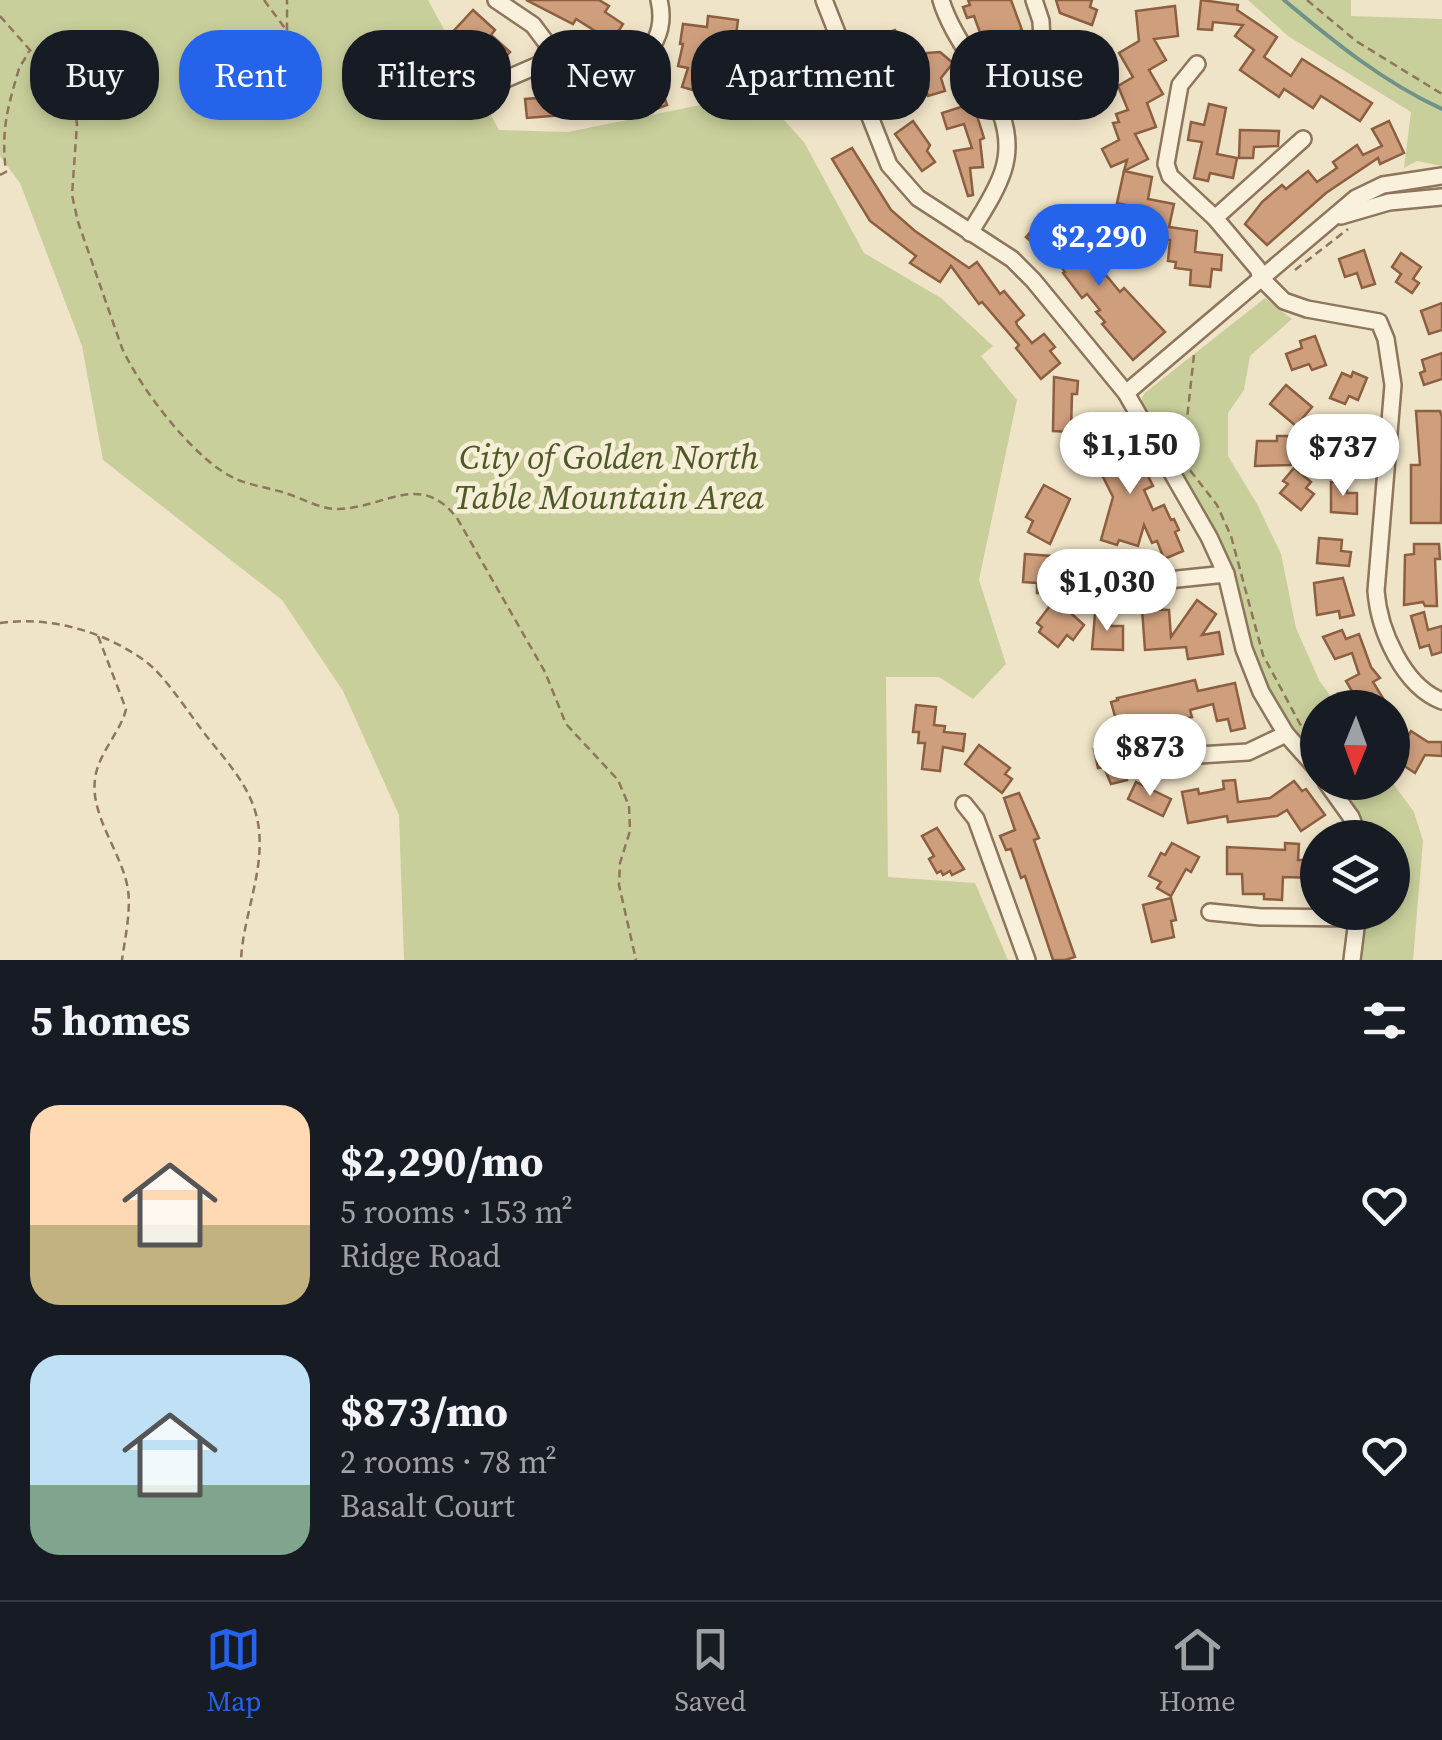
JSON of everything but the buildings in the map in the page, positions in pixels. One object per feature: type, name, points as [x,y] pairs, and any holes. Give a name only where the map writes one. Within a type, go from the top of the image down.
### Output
[{"type":"street","points":[[496,0],[537,30]]},
{"type":"street","points":[[659,0],[660,30]]},
{"type":"street","points":[[941,0],[962,46],[997,102],[1007,146],[1003,171],[970,233]]},
{"type":"street","points":[[1034,0],[1041,30]]},
{"type":"street","points":[[826,1],[889,166],[918,198],[1012,259],[1126,393],[1209,537],[1226,574],[1244,648],[1261,692],[1300,750]]},
{"type":"street","points":[[1197,64],[1180,85],[1166,164],[1170,176],[1214,218],[1284,301],[1379,322],[1386,339],[1393,386],[1376,592],[1382,629],[1417,684],[1442,701]]},
{"type":"street","points":[[1214,218],[1303,139]]},
{"type":"street","points":[[1126,393],[1267,283],[1356,198],[1384,185],[1442,176]]},
{"type":"street","points":[[1337,217],[1389,202],[1442,196]]},
{"type":"street","points":[[1327,441],[1387,449]]},
{"type":"street","points":[[1091,578],[1104,574],[1168,580],[1226,574]]},
{"type":"street","points":[[1166,757],[1248,752],[1286,734]]},
{"type":"street","points":[[964,804],[976,818],[1027,960]]},
{"type":"street","points":[[1210,912],[1300,916]]},
{"type":"street","points":[[1352,960],[1356,930]]},
{"type":"path","points":[[264,0],[287,31],[287,0]]},
{"type":"path","points":[[1307,0],[1356,40],[1442,94]]},
{"type":"path","points":[[0,16],[73,99],[77,124],[72,194],[78,222],[122,348],[161,412],[214,464],[237,479],[334,510],[375,504],[410,492],[424,493],[445,503],[457,518],[544,672],[566,724],[618,780],[629,806],[630,831],[620,864],[619,885],[636,960]]},
{"type":"path","points":[[0,175],[6,172],[4,111],[13,98],[18,68],[29,50]]},
{"type":"path","points":[[1267,283],[1361,219]]},
{"type":"path","points":[[1192,356],[1184,446],[1190,469],[1217,504],[1231,536],[1263,655],[1300,724]]},
{"type":"path","points":[[0,623],[30,619],[98,636],[148,662],[240,778],[254,804],[259,828],[256,874],[241,960]]},
{"type":"path","points":[[98,636],[126,709],[95,780],[100,812],[129,892],[122,960]]},
{"type":"green space","name":"City of Golden North Table Mountain Area","points":[[0,0],[428,0],[444,30],[342,30],[342,120],[494,120],[499,130],[568,132],[627,120],[671,120],[671,111],[691,107],[691,120],[784,120],[804,142],[864,253],[941,298],[993,346],[981,356],[1017,400],[979,580],[1006,664],[973,699],[939,677],[886,677],[888,877],[975,883],[1008,960],[404,960],[399,815],[343,691],[282,600],[103,460],[82,346],[20,183],[0,156]]},
{"type":"green space","points":[[1248,0],[1351,0],[1351,16],[1442,19],[1442,166],[1417,161],[1404,168],[1411,112],[1288,36]]},
{"type":"green space","points":[[1265,298],[1292,319],[1250,356],[1244,390],[1228,413],[1228,456],[1281,554],[1296,628],[1326,690],[1300,690],[1300,738],[1263,682],[1229,560],[1143,407],[1146,392]]},
{"type":"green space","points":[[1348,800],[1405,800],[1414,812],[1423,841],[1413,960],[1359,960],[1362,930],[1410,930],[1410,820],[1358,820]]},
{"type":"waterway","points":[[1284,0],[1379,73],[1442,109]]}]
